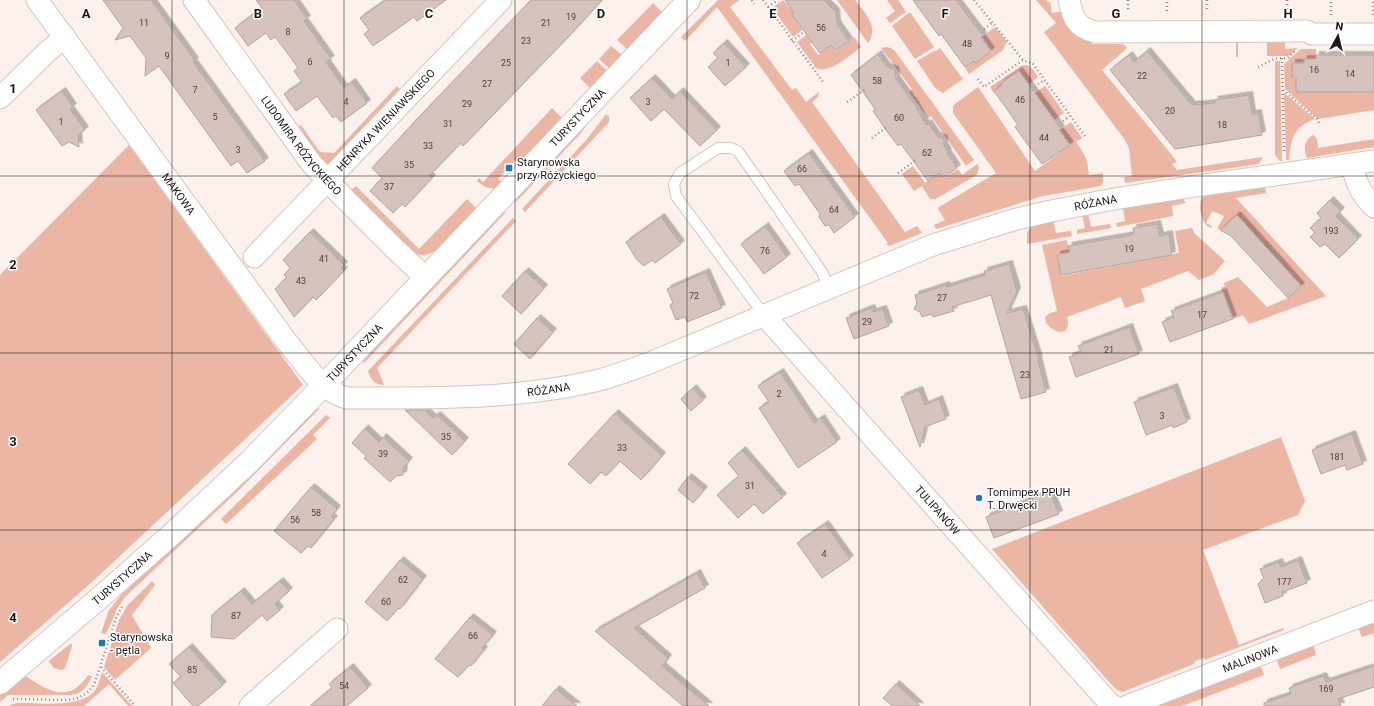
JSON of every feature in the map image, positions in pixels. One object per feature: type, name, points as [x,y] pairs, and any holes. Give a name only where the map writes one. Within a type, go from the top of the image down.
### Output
[{"type":"street","name":"MAKOWA","points":[[37,0],[287,342],[324,385]]},
{"type":"street","name":"LUDOMIRA RÓŻYCKIEGO","points":[[194,0],[311,163],[396,250],[426,278]]},
{"type":"street","name":"HENRYKA WIENIAWSKIEGO","points":[[254,257],[501,0]]},
{"type":"street","name":"TURYSTYCZNA","points":[[0,683],[173,533],[249,462],[426,278],[689,0]]},
{"type":"street","points":[[1069,0],[1077,23],[1085,29],[1095,32],[1309,32],[1374,26]]},
{"type":"street","points":[[0,98],[47,52],[65,38]]},
{"type":"street","name":"RÓŻANA","points":[[324,385],[335,394],[347,398],[463,398],[502,396],[555,389],[596,381],[618,375],[647,364],[933,245],[1013,220],[1114,199],[1374,161]]},
{"type":"street","points":[[1352,165],[1358,186],[1374,207]]},
{"type":"street","name":"TULIPANÓW","points":[[764,315],[1112,706]]},
{"type":"street","name":"MALINOWA","points":[[1127,706],[1374,611]]},
{"type":"street","points":[[250,706],[337,629]]},
{"type":"lane","points":[[764,315],[676,196],[674,184],[680,173],[718,148],[730,148],[738,152],[822,272],[829,288]]},
{"type":"path","points":[[752,0],[754,4]]},
{"type":"path","points":[[763,0],[823,82]]},
{"type":"path","points":[[768,7],[778,0]]},
{"type":"path","points":[[974,0],[1023,60],[1033,64],[1085,136]]},
{"type":"path","points":[[1128,0],[1128,8]]},
{"type":"path","points":[[1207,0],[1207,8]]},
{"type":"path","points":[[1287,0],[1287,8]]},
{"type":"path","points":[[1373,0],[1374,26]]},
{"type":"path","points":[[1167,2],[1167,11]]},
{"type":"path","points":[[984,29],[993,22]]},
{"type":"path","points":[[792,41],[804,32]]},
{"type":"path","points":[[1282,58],[1284,161]]},
{"type":"path","points":[[978,79],[984,87],[1023,60]]},
{"type":"path","points":[[1038,84],[1045,80]]},
{"type":"path","points":[[847,102],[866,89]]},
{"type":"path","points":[[1282,89],[1317,119],[1320,126]]},
{"type":"path","points":[[1063,121],[1070,116]]},
{"type":"path","points":[[872,138],[888,126]]},
{"type":"path","points":[[898,173],[917,159]]},
{"type":"path","points":[[100,666],[135,706]]},
{"type":"shaded area","points":[[718,0],[739,0],[730,7],[792,90],[796,88],[806,102],[819,92],[818,97],[812,102],[905,232],[917,226],[922,233],[889,246],[886,244],[888,243],[717,7],[685,41],[681,37]]},
{"type":"shaded area","points":[[783,0],[794,13],[792,15],[802,30],[793,37],[774,10],[775,6]]},
{"type":"shaded area","points":[[837,0],[855,0],[866,15],[872,26],[871,37],[868,43]]},
{"type":"shaded area","points":[[887,0],[898,0],[906,12],[890,23],[886,18],[895,11]]},
{"type":"shaded area","points":[[1036,0],[1047,0],[1047,2],[1050,2],[1052,13],[1064,11],[1092,38],[1092,44],[1122,44],[1126,46],[1126,49],[1102,70],[1177,162],[1172,164],[1177,170],[1262,157],[1259,164],[1125,183],[1124,177],[1132,176],[1129,148],[1125,140],[1044,32],[1056,23]]},
{"type":"shaded area","points":[[653,3],[663,13],[627,49],[617,40]]},
{"type":"shaded area","points":[[910,12],[934,47],[915,59],[892,26]]},
{"type":"shaded area","points":[[995,27],[1007,42],[1003,50],[969,74],[965,68],[974,61],[976,63],[992,51],[982,37]]},
{"type":"shaded area","points":[[806,35],[812,42],[810,44],[818,55],[831,45],[836,51],[854,37],[861,47],[840,63],[827,68],[816,68],[797,42]]},
{"type":"shaded area","points":[[1184,36],[1285,40],[1285,49],[1298,48],[1288,56],[1267,56],[1267,42],[1238,42],[1238,57],[1236,57],[1236,42],[1184,42]]},
{"type":"shaded area","points":[[611,46],[622,55],[609,68],[599,59]]},
{"type":"shaded area","points":[[886,47],[895,51],[974,160],[966,166],[931,116],[928,118],[909,92],[912,89],[881,48]]},
{"type":"shaded area","points":[[940,48],[963,79],[943,93],[936,89],[917,61]]},
{"type":"shaded area","points":[[1301,49],[1316,49],[1316,59],[1304,59],[1304,62],[1292,63],[1292,77],[1296,78],[1296,92],[1346,92],[1346,89],[1362,92],[1372,90],[1372,92],[1374,92],[1374,110],[1318,119],[1285,89],[1284,64]]},
{"type":"shaded area","points":[[597,61],[607,71],[590,88],[580,78]]},
{"type":"shaded area","points":[[1275,61],[1280,61],[1282,161],[1280,161],[1275,155]]},
{"type":"shaded area","points":[[1025,65],[1031,68],[1038,77],[1029,84],[1019,70],[1001,83],[1002,85],[993,92],[990,87],[1021,66]]},
{"type":"shaded area","points":[[397,86],[403,92],[333,163],[325,163],[321,161],[297,128],[301,125],[320,152],[334,153]]},
{"type":"shaded area","points":[[1045,86],[1064,113],[1053,121],[1035,93]]},
{"type":"shaded area","points":[[978,87],[1035,171],[1070,145],[1060,130],[1071,122],[1082,138],[1076,142],[1086,157],[1089,175],[1103,173],[1103,182],[1101,186],[1043,196],[936,229],[934,225],[945,220],[938,209],[939,207],[996,173],[953,113],[953,106]]},
{"type":"shaded area","points":[[1284,93],[1315,119],[1302,126],[1294,135],[1289,160],[1286,160]]},
{"type":"shaded area","points":[[552,108],[562,118],[519,164],[515,160],[498,179],[502,182],[496,189],[485,187],[477,181],[479,178],[483,182]]},
{"type":"shaded area","points":[[596,111],[581,133],[515,203],[520,192]]},
{"type":"shaded area","points":[[606,114],[609,117],[609,122],[525,212],[522,209],[587,139]]},
{"type":"shaded area","points":[[1313,135],[1317,139],[1318,148],[1374,139],[1374,147],[1307,158],[1305,145],[1308,139]]},
{"type":"shaded area","points":[[129,145],[303,385],[92,582],[0,662],[0,275]]},
{"type":"shaded area","points":[[977,164],[979,167],[977,175],[935,199],[930,199],[922,186],[914,191],[902,174],[913,166],[925,183],[939,173],[943,179],[958,169],[962,175]]},
{"type":"shaded area","points":[[356,186],[419,249],[467,199],[477,209],[448,240],[431,253],[422,255],[412,253],[349,192]]},
{"type":"shaded area","points":[[1265,186],[1266,193],[1236,198],[1326,296],[1249,324],[1243,315],[1233,319],[1221,288],[1225,286],[1224,283],[1238,277],[1267,307],[1288,298],[1302,286],[1237,215],[1221,229],[1217,229],[1224,216],[1212,211],[1206,223],[1212,226],[1211,228],[1207,226],[1203,219],[1200,211],[1200,203],[1203,196]]},
{"type":"shaded area","points":[[1182,198],[1186,203],[1172,206],[1173,216],[1117,227],[1116,223],[1125,221],[1123,207]]},
{"type":"shaded area","points":[[501,212],[506,212],[363,364],[364,357]]},
{"type":"shaded area","points":[[1082,213],[1088,213],[1091,227],[1110,224],[1111,228],[1077,234],[1077,230],[1085,228]]},
{"type":"shaded area","points":[[513,218],[516,221],[377,368],[384,385],[373,381],[368,371]]},
{"type":"shaded area","points":[[1053,218],[1056,233],[1071,231],[1072,236],[1027,244],[1027,233],[1033,223]]},
{"type":"shaded area","points":[[1192,228],[1194,233],[1225,261],[1214,274],[1199,280],[1188,271],[1141,289],[1145,301],[1125,308],[1121,297],[1067,317],[1067,327],[1062,332],[1054,330],[1046,323],[1045,317],[1050,313],[1057,311],[1042,245],[1067,240],[1069,252],[1057,255],[1061,276],[1179,253],[1175,231]]},
{"type":"shaded area","points":[[320,408],[240,489],[125,597],[118,607],[106,634],[101,633],[109,610],[133,580],[313,411]]},
{"type":"shaded area","points":[[326,415],[330,418],[313,435],[317,439],[226,524],[221,519]]},
{"type":"shaded area","points":[[1281,437],[1305,501],[1298,515],[1203,550],[1239,645],[1283,628],[1284,630],[1205,660],[1204,658],[1195,661],[1194,664],[1122,692],[1117,690],[1110,683],[992,549]]},
{"type":"shaded area","points":[[152,581],[155,585],[132,615],[151,648],[115,680],[104,667],[119,620],[127,606]]},
{"type":"shaded area","points":[[1374,621],[1374,633],[1362,637],[1358,627]]},
{"type":"shaded area","points":[[72,644],[72,646],[65,668],[62,670],[54,668],[49,662],[50,660]]},
{"type":"shaded area","points":[[1313,644],[1316,655],[1280,669],[1276,658]]},
{"type":"shaded area","points":[[1258,665],[1262,669],[1264,675],[1182,706],[1150,706]]},
{"type":"shaded area","points":[[102,672],[132,706],[128,706],[109,684],[84,706],[8,706],[18,703],[55,704],[80,700],[88,697],[94,692]]},
{"type":"shaded area","points":[[24,675],[41,686],[57,692],[73,690],[88,675],[92,676],[84,689],[79,693],[71,695],[8,695],[0,702],[0,695]]},
{"type":"building","points":[[103,0],[151,0],[195,61],[193,62],[265,161],[247,173],[238,161],[231,166],[159,66],[145,76],[146,58],[130,36],[115,40],[123,28]]},
{"type":"building","points":[[256,0],[294,0],[307,19],[304,21],[331,59],[326,62],[344,88],[352,82],[367,103],[341,122],[336,116],[333,118],[317,96],[296,111],[284,94],[302,82],[294,71],[298,68],[288,54],[275,37],[271,40],[266,33],[248,46],[235,28],[262,8]]},
{"type":"building","points":[[386,0],[446,0],[417,21],[414,17],[373,46],[364,34],[369,30],[360,18]]},
{"type":"building","points":[[531,0],[602,0],[463,146],[461,143],[429,176],[432,178],[405,207],[402,204],[393,213],[370,191],[382,178],[372,168]]},
{"type":"building","points":[[785,0],[824,0],[836,12],[837,24],[849,41],[836,50],[831,45],[820,53],[792,15],[794,13]]},
{"type":"building","points":[[913,0],[956,0],[983,36],[981,37],[991,51],[976,63],[974,61],[965,67],[941,34],[939,36]]},
{"type":"building","points":[[724,43],[746,67],[725,86],[708,67],[718,58],[713,53]]},
{"type":"building","points":[[1147,51],[1192,105],[1215,103],[1214,100],[1249,95],[1252,114],[1258,113],[1262,135],[1175,149],[1110,70],[1129,55],[1134,62]]},
{"type":"building","points":[[878,54],[887,67],[895,70],[896,79],[915,105],[926,125],[928,123],[937,136],[944,139],[944,146],[948,152],[947,153],[957,168],[943,178],[939,173],[928,181],[901,144],[898,146],[886,130],[873,111],[875,109],[851,75]]},
{"type":"building","points":[[1316,55],[1374,55],[1374,92],[1296,92],[1296,77],[1292,77],[1292,63],[1304,63],[1304,59],[1316,59]]},
{"type":"building","points":[[1019,71],[1061,129],[1059,130],[1070,145],[1042,164],[1015,127],[1018,125],[994,91],[1002,85],[1001,83]]},
{"type":"building","points":[[652,78],[672,99],[680,91],[717,130],[700,146],[664,109],[651,121],[630,98]]},
{"type":"building","points":[[62,91],[73,107],[70,109],[85,130],[78,135],[79,147],[69,142],[62,146],[36,110]]},
{"type":"building","points":[[809,153],[855,217],[834,233],[829,225],[825,226],[819,217],[820,214],[799,184],[795,186],[784,171]]},
{"type":"building","points":[[1330,200],[1341,211],[1336,216],[1358,239],[1339,258],[1325,244],[1320,247],[1310,237],[1315,233],[1310,228],[1321,218],[1317,213]]},
{"type":"building","points":[[1237,215],[1301,286],[1288,298],[1231,236],[1220,230]]},
{"type":"building","points":[[661,217],[681,244],[655,263],[652,260],[644,266],[637,260],[626,242]]},
{"type":"building","points":[[1157,224],[1160,236],[1169,234],[1172,255],[1061,275],[1057,255],[1070,252],[1068,246],[1132,235],[1131,234],[1134,234],[1133,228]]},
{"type":"building","points":[[765,226],[787,257],[764,274],[741,244]]},
{"type":"building","points":[[310,232],[344,265],[341,268],[344,271],[316,300],[313,297],[294,317],[275,289],[287,277],[284,275],[290,268],[283,260]]},
{"type":"building","points":[[1009,264],[1017,291],[1007,313],[1023,309],[1039,360],[1046,392],[1021,399],[991,295],[952,307],[954,311],[933,317],[932,314],[922,317],[920,312],[914,309],[917,303],[915,295],[985,275],[984,271]]},
{"type":"building","points":[[525,271],[544,288],[521,314],[502,296]]},
{"type":"building","points":[[706,272],[722,308],[687,322],[685,317],[676,320],[670,305],[673,303],[667,289]]},
{"type":"building","points":[[1223,292],[1233,319],[1170,342],[1162,322],[1174,317],[1171,311]]},
{"type":"building","points":[[871,308],[873,312],[883,309],[889,326],[854,339],[846,318]]},
{"type":"building","points":[[537,318],[553,332],[530,359],[514,344]]},
{"type":"building","points":[[1129,327],[1139,354],[1076,377],[1069,357],[1081,352],[1078,346]]},
{"type":"building","points":[[780,372],[814,423],[821,418],[837,442],[798,468],[759,408],[769,402],[758,386]]},
{"type":"building","points":[[1174,387],[1187,422],[1173,428],[1173,425],[1146,435],[1134,402]]},
{"type":"building","points":[[693,388],[703,400],[691,411],[681,399]]},
{"type":"building","points":[[919,390],[925,405],[939,399],[946,419],[925,427],[920,447],[901,397]]},
{"type":"building","points":[[405,410],[424,410],[433,418],[437,415],[465,441],[452,455]]},
{"type":"building","points":[[615,413],[662,456],[641,480],[620,461],[606,476],[601,472],[590,484],[568,464]]},
{"type":"building","points":[[365,428],[379,442],[383,437],[409,461],[404,467],[403,475],[396,476],[390,482],[364,458],[366,456],[352,443]]},
{"type":"building","points":[[1352,434],[1363,464],[1347,470],[1345,465],[1321,474],[1312,450]]},
{"type":"building","points":[[742,450],[783,497],[763,514],[754,504],[738,518],[717,495],[739,476],[728,463]]},
{"type":"building","points":[[688,477],[704,490],[693,503],[678,490]]},
{"type":"building","points":[[311,487],[337,509],[331,517],[334,519],[311,548],[308,546],[301,553],[274,531]]},
{"type":"building","points":[[1050,492],[1059,514],[994,538],[986,517]]},
{"type":"building","points":[[825,524],[850,559],[822,578],[797,543]]},
{"type":"building","points":[[400,560],[423,579],[400,609],[398,608],[387,621],[365,602]]},
{"type":"building","points":[[1298,560],[1307,583],[1282,592],[1283,596],[1265,603],[1258,584],[1264,578],[1260,569],[1279,562],[1281,567]]},
{"type":"building","points":[[697,573],[705,588],[634,628],[668,658],[662,666],[709,706],[683,706],[595,631]]},
{"type":"building","points":[[280,581],[289,591],[275,604],[280,610],[267,621],[262,615],[234,639],[211,637],[212,615],[241,591],[252,604]]},
{"type":"building","points":[[470,617],[493,635],[482,648],[484,650],[471,666],[469,665],[458,677],[435,659]]},
{"type":"building","points":[[189,647],[223,685],[198,706],[193,706],[173,683],[181,677],[169,664]]},
{"type":"building","points":[[1374,666],[1374,687],[1338,699],[1341,706],[1264,706],[1264,703],[1291,694],[1289,688],[1323,676],[1326,682]]},
{"type":"building","points":[[350,667],[368,688],[347,706],[310,706],[332,688],[329,684]]},
{"type":"building","points":[[896,684],[920,706],[892,706],[883,698]]},
{"type":"building","points":[[556,689],[577,706],[542,706]]},
{"type":"place","name":"Starynowska przy Różyckiego","points":[[509,168]]},
{"type":"place","name":"Tomimpex PPUH T. Drwęcki","points":[[979,498]]},
{"type":"place","name":"Starynowska - pętla","points":[[102,643]]}]
